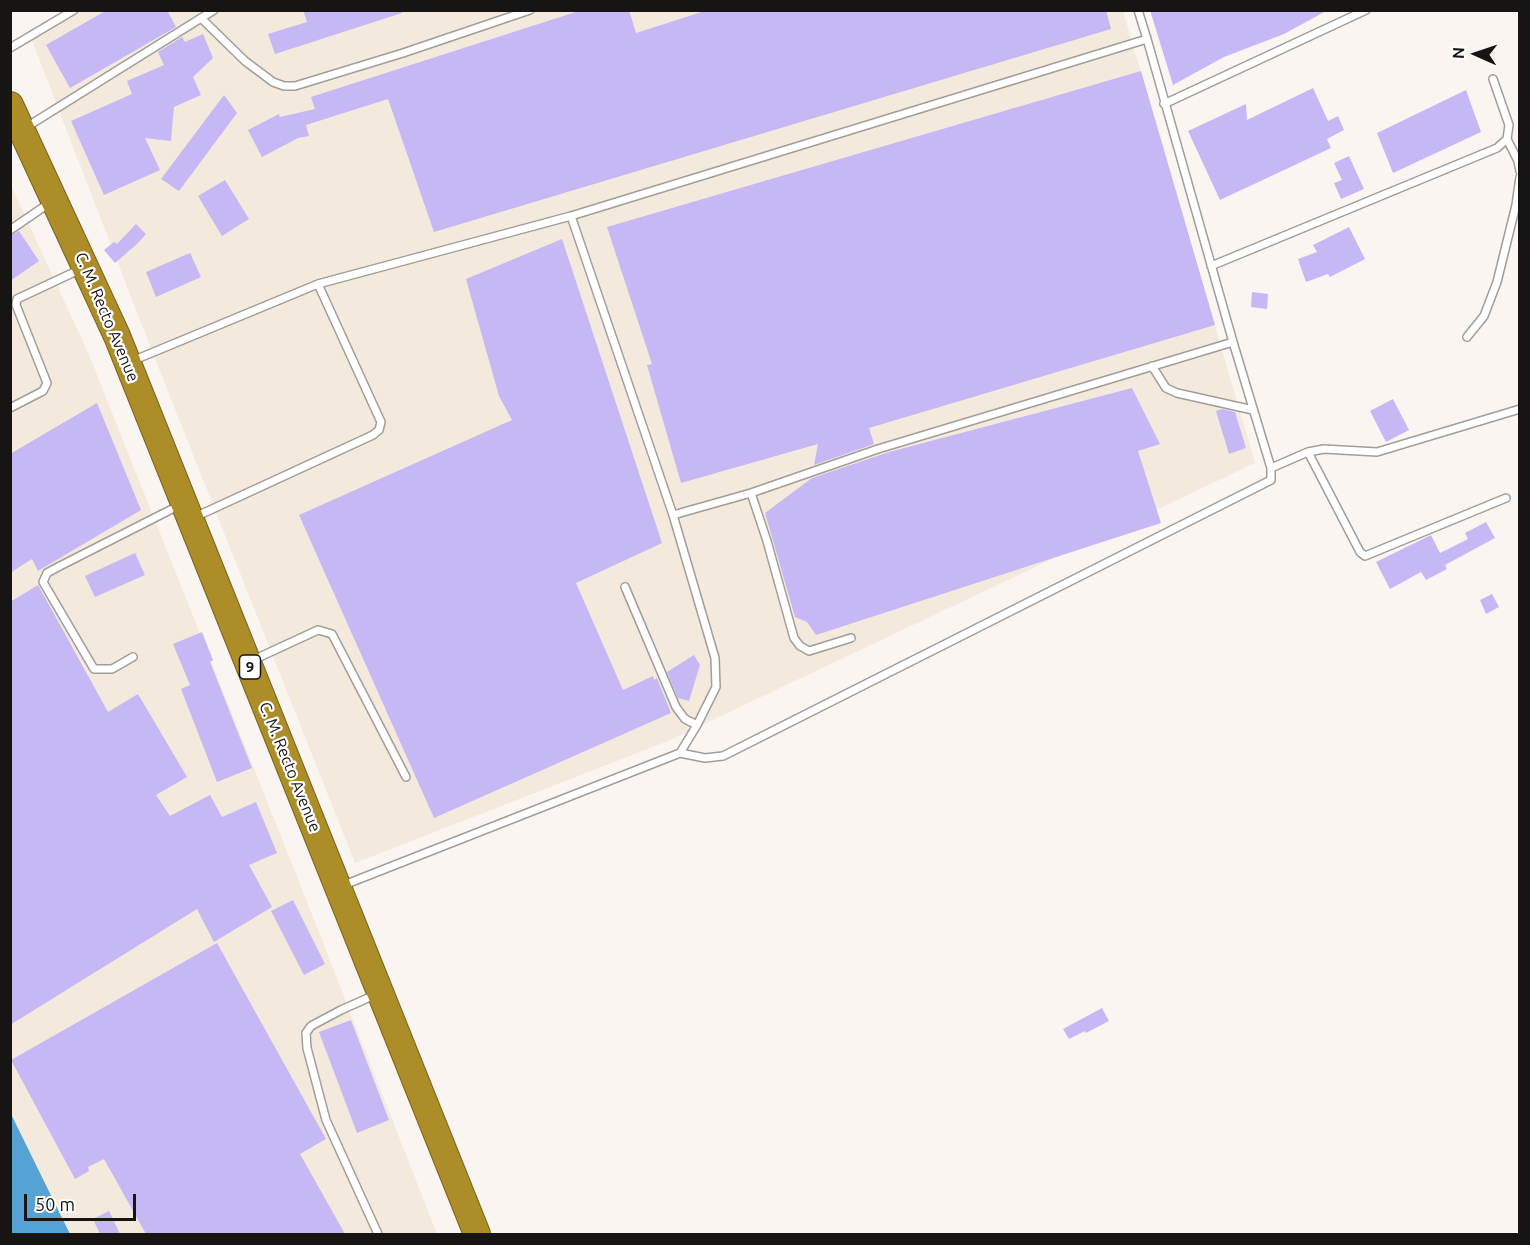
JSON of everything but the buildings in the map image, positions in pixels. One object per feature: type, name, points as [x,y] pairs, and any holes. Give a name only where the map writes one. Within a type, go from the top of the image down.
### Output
[{"type":"highway","name":"C. M. Recto Avenue","points":[[10,105],[86,267],[127,363],[477,1234]]},
{"type":"lane","points":[[10,48],[74,10]]},
{"type":"lane","points":[[23,129],[214,10]]},
{"type":"lane","points":[[201,18],[244,61],[273,82],[295,87],[530,10]]},
{"type":"lane","points":[[339,887],[680,753],[705,758],[723,756],[1268,482],[1272,476],[1270,468],[1138,10]]},
{"type":"lane","points":[[1164,104],[1366,10]]},
{"type":"lane","points":[[127,363],[318,284],[571,216],[1147,39]]},
{"type":"lane","points":[[1493,79],[1509,125],[1507,139],[1520,171]]},
{"type":"lane","points":[[1211,266],[1497,147],[1507,139]]},
{"type":"lane","points":[[1467,338],[1484,316],[1497,282],[1516,205],[1520,177]]},
{"type":"lane","points":[[10,230],[55,199]]},
{"type":"lane","points":[[571,216],[674,515],[717,668],[716,687],[680,753]]},
{"type":"lane","points":[[10,408],[43,391],[47,383],[16,305],[16,299],[86,267]]},
{"type":"lane","points":[[133,657],[112,669],[94,669],[43,582],[47,573],[107,540],[187,511],[373,435],[379,430],[381,422],[318,284]]},
{"type":"lane","points":[[674,515],[751,493],[869,452],[1233,342]]},
{"type":"lane","points":[[1152,366],[1166,388],[1177,393],[1253,410]]},
{"type":"lane","points":[[1270,468],[1308,452],[1324,449],[1377,452],[1520,410]]},
{"type":"lane","points":[[1308,452],[1359,552],[1365,556],[1506,498]]},
{"type":"lane","points":[[751,493],[794,638],[800,646],[809,651],[851,638]]},
{"type":"lane","points":[[625,587],[676,707],[685,719],[697,725]]},
{"type":"lane","points":[[248,662],[318,630],[332,634],[406,777]]},
{"type":"lane","points":[[378,1234],[326,1120],[307,1048],[306,1033],[311,1026],[340,1010],[379,993]]},
{"type":"shaded area","points":[[67,10],[1123,11],[1255,463],[668,741],[355,863],[29,33]]},
{"type":"shaded area","points":[[10,183],[89,355],[437,1234],[70,1234],[11,1114]]},
{"type":"water","points":[[11,1114],[70,1234],[11,1234]]}]
